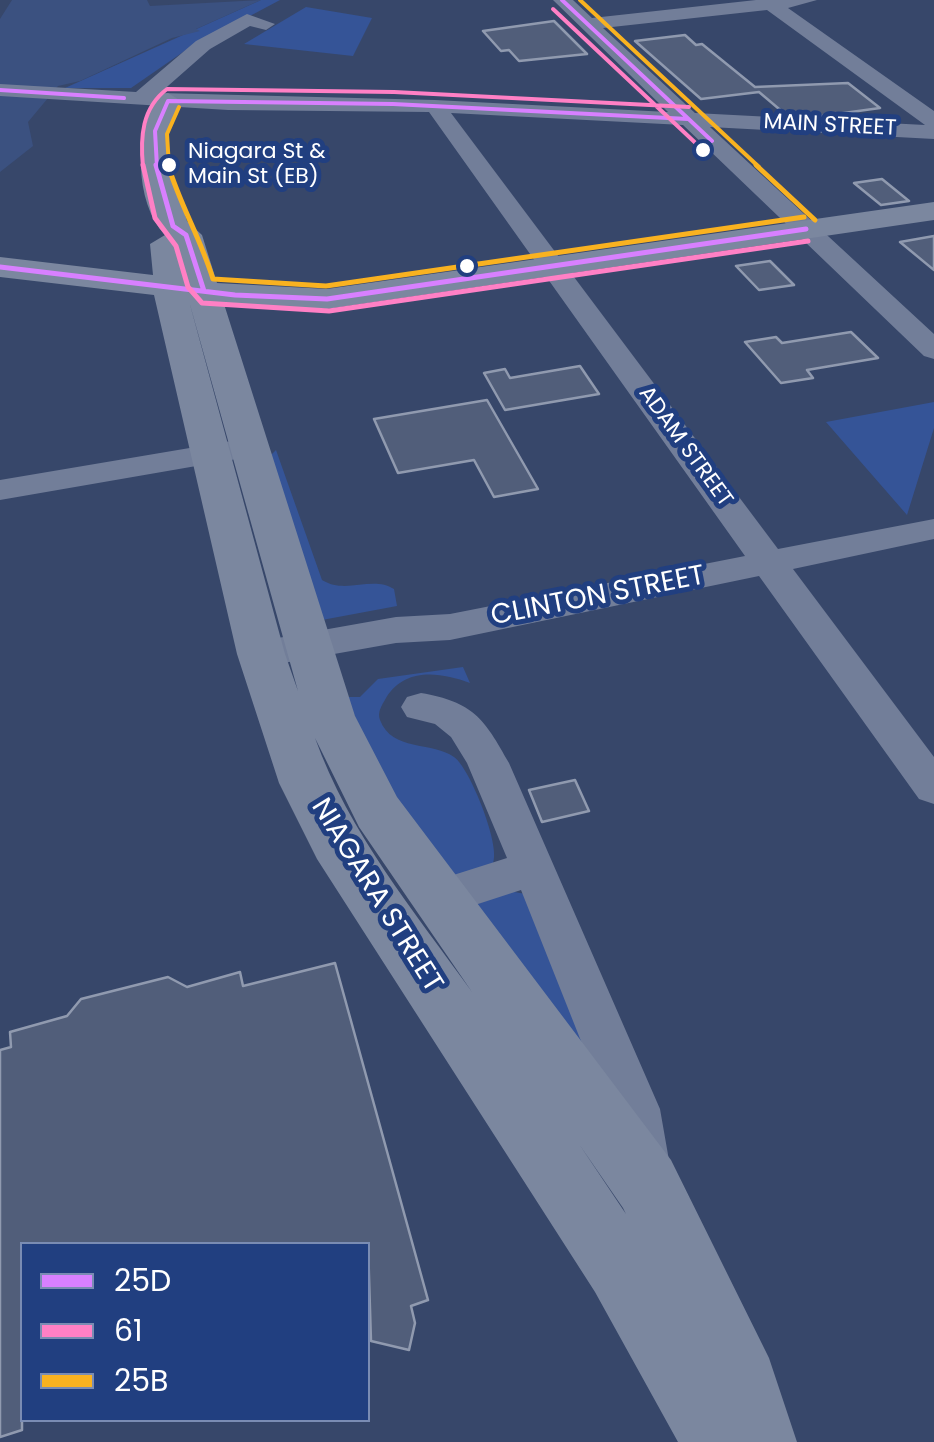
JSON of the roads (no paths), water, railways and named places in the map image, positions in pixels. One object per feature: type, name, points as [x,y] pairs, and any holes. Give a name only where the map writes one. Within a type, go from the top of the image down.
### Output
[{"type":"main road","name":"NIAGARA STREET","points":[[160,100],[151,143],[173,226],[186,234],[188,289],[173,314],[230,451],[290,662],[304,783],[336,844],[620,1267],[706,1416],[730,1442]]},
{"type":"main road","points":[[0,267],[188,289],[326,299],[934,210]]},
{"type":"main road","name":"NIAGARA STREET","points":[[290,662],[330,716],[378,812],[646,1184],[742,1385],[758,1442]]},
{"type":"street","points":[[562,0],[934,350]]},
{"type":"street","points":[[588,24],[808,0]]},
{"type":"street","points":[[768,2],[933,122]]},
{"type":"street","points":[[160,100],[207,52],[256,22]]},
{"type":"street","points":[[160,100],[207,52]]},
{"type":"street","name":"MAIN STREET","points":[[4,90],[160,100],[436,106],[861,128],[933,122]]},
{"type":"street","name":"ADAM STREET","points":[[436,106],[934,788]]},
{"type":"street","points":[[0,490],[230,451]]},
{"type":"street","name":"CLINTON STREET","points":[[775,572],[934,529]]},
{"type":"street","name":"CLINTON STREET","points":[[290,662],[775,572],[934,548]]},
{"type":"street","name":"NIAGARA STREET","points":[[421,707],[450,714],[474,734],[634,1109],[646,1184]]},
{"type":"street","name":"NIAGARA STREET","points":[[438,898],[534,868]]},
{"type":"place","name":"Niagara St & Main St (EB)","points":[[169,165]]}]
